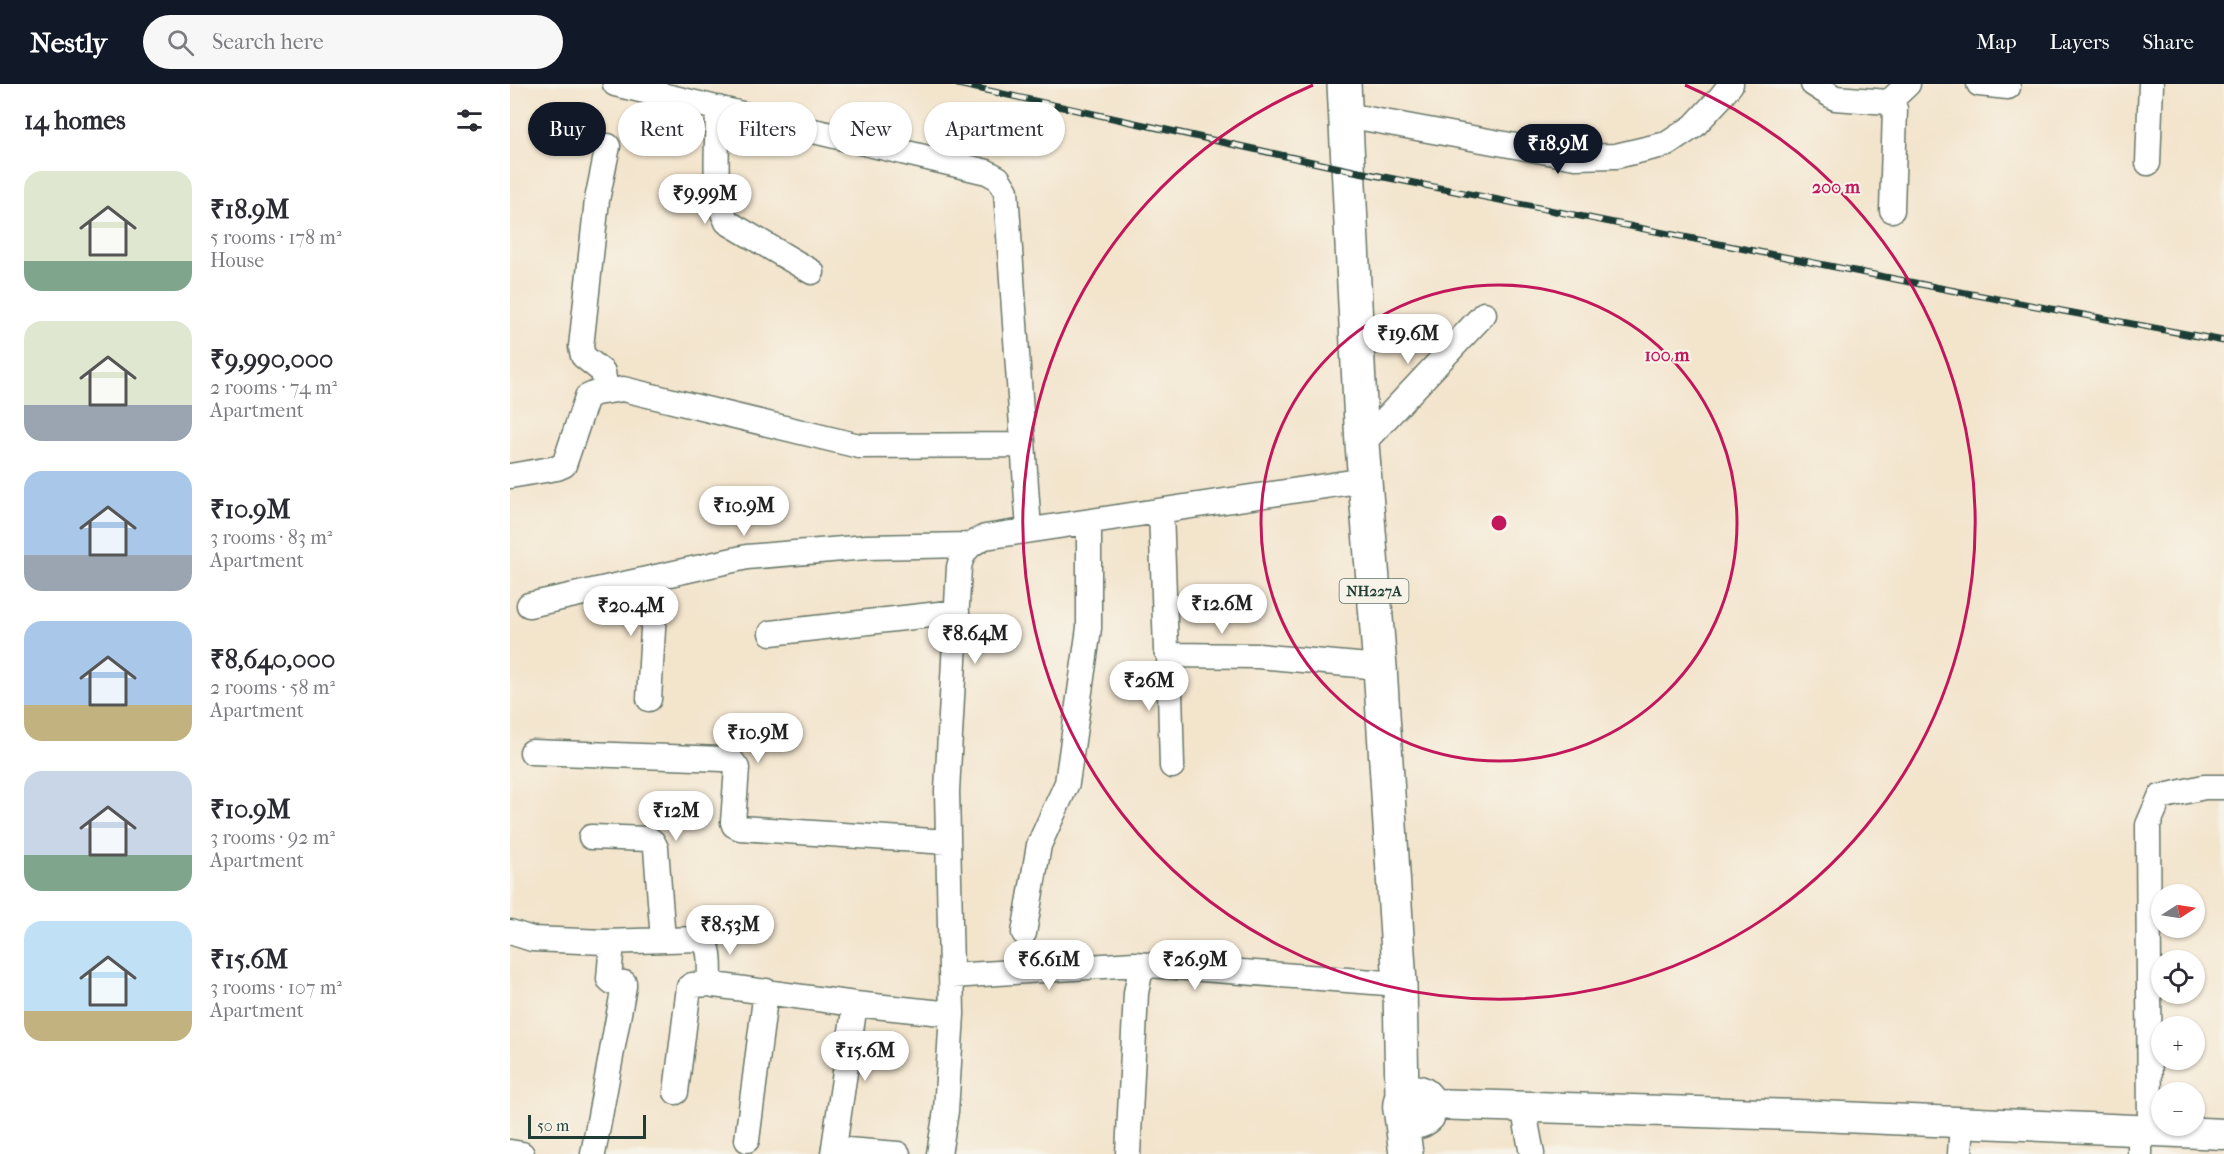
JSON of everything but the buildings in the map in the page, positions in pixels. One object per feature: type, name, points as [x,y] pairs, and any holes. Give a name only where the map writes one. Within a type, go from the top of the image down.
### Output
[{"type":"highway","name":"NH227A","points":[[1345,100],[1362,444],[1380,667],[1400,984],[1411,1105],[1406,1154]]},
{"type":"main road","points":[[1411,1105],[1524,1106],[1962,1122],[2143,1138],[2224,1134]]},
{"type":"street","points":[[615,84],[717,108]]},
{"type":"street","points":[[1345,100],[1575,156],[1617,156],[1667,144],[1694,126],[1731,84]]},
{"type":"street","points":[[1813,84],[1835,98],[1889,102],[1895,109],[1892,210]]},
{"type":"street","points":[[1889,102],[1908,84]]},
{"type":"street","points":[[1979,84],[2008,87]]},
{"type":"street","points":[[2148,163],[2151,84]]},
{"type":"street","points":[[817,132],[987,172],[998,178],[1006,191],[1029,530]]},
{"type":"street","points":[[606,391],[603,372],[584,356],[581,347],[597,200],[608,146]]},
{"type":"street","points":[[718,156],[718,193],[727,222],[812,272]]},
{"type":"street","points":[[1362,444],[1484,314]]},
{"type":"street","points":[[510,476],[564,465],[587,397],[623,389],[859,446],[1023,445]]},
{"type":"street","points":[[529,605],[747,557],[867,547],[969,545],[985,537],[1365,480]]},
{"type":"street","points":[[1161,511],[1172,766]]},
{"type":"street","points":[[1024,933],[1036,855],[1067,783],[1071,759],[1089,628],[1089,522]]},
{"type":"street","points":[[939,1154],[946,1111],[952,1014],[947,791],[959,567],[969,545]]},
{"type":"street","points":[[649,699],[656,577]]},
{"type":"street","points":[[771,633],[957,612]]},
{"type":"street","points":[[1169,655],[1258,656],[1380,667]]},
{"type":"street","points":[[532,752],[723,759],[732,761],[737,768],[733,822],[740,828],[947,842]]},
{"type":"street","points":[[2143,1138],[2148,825],[2160,797],[2204,787],[2224,787]]},
{"type":"street","points":[[591,837],[649,839],[653,842],[656,848],[663,940]]},
{"type":"street","points":[[510,932],[532,939],[612,942],[698,939],[706,943],[710,980],[713,984]]},
{"type":"street","points":[[593,1154],[624,986],[624,983],[612,982],[609,979],[612,942]]},
{"type":"street","points":[[952,976],[1134,964],[1400,984]]},
{"type":"street","points":[[1128,1154],[1136,993],[1140,973],[1149,965]]},
{"type":"street","points":[[676,1092],[689,988],[692,985],[713,984],[855,1004],[952,1014]]},
{"type":"street","points":[[747,1140],[766,991]]},
{"type":"street","points":[[855,1004],[834,1151],[898,1154]]},
{"type":"street","points":[[1524,1106],[1532,1154]]},
{"type":"street","points":[[1960,1154],[1962,1122]]},
{"type":"street","points":[[510,1152],[522,1154]]},
{"type":"railway","points":[[958,84],[1349,170],[1950,290],[2224,341]]}]
